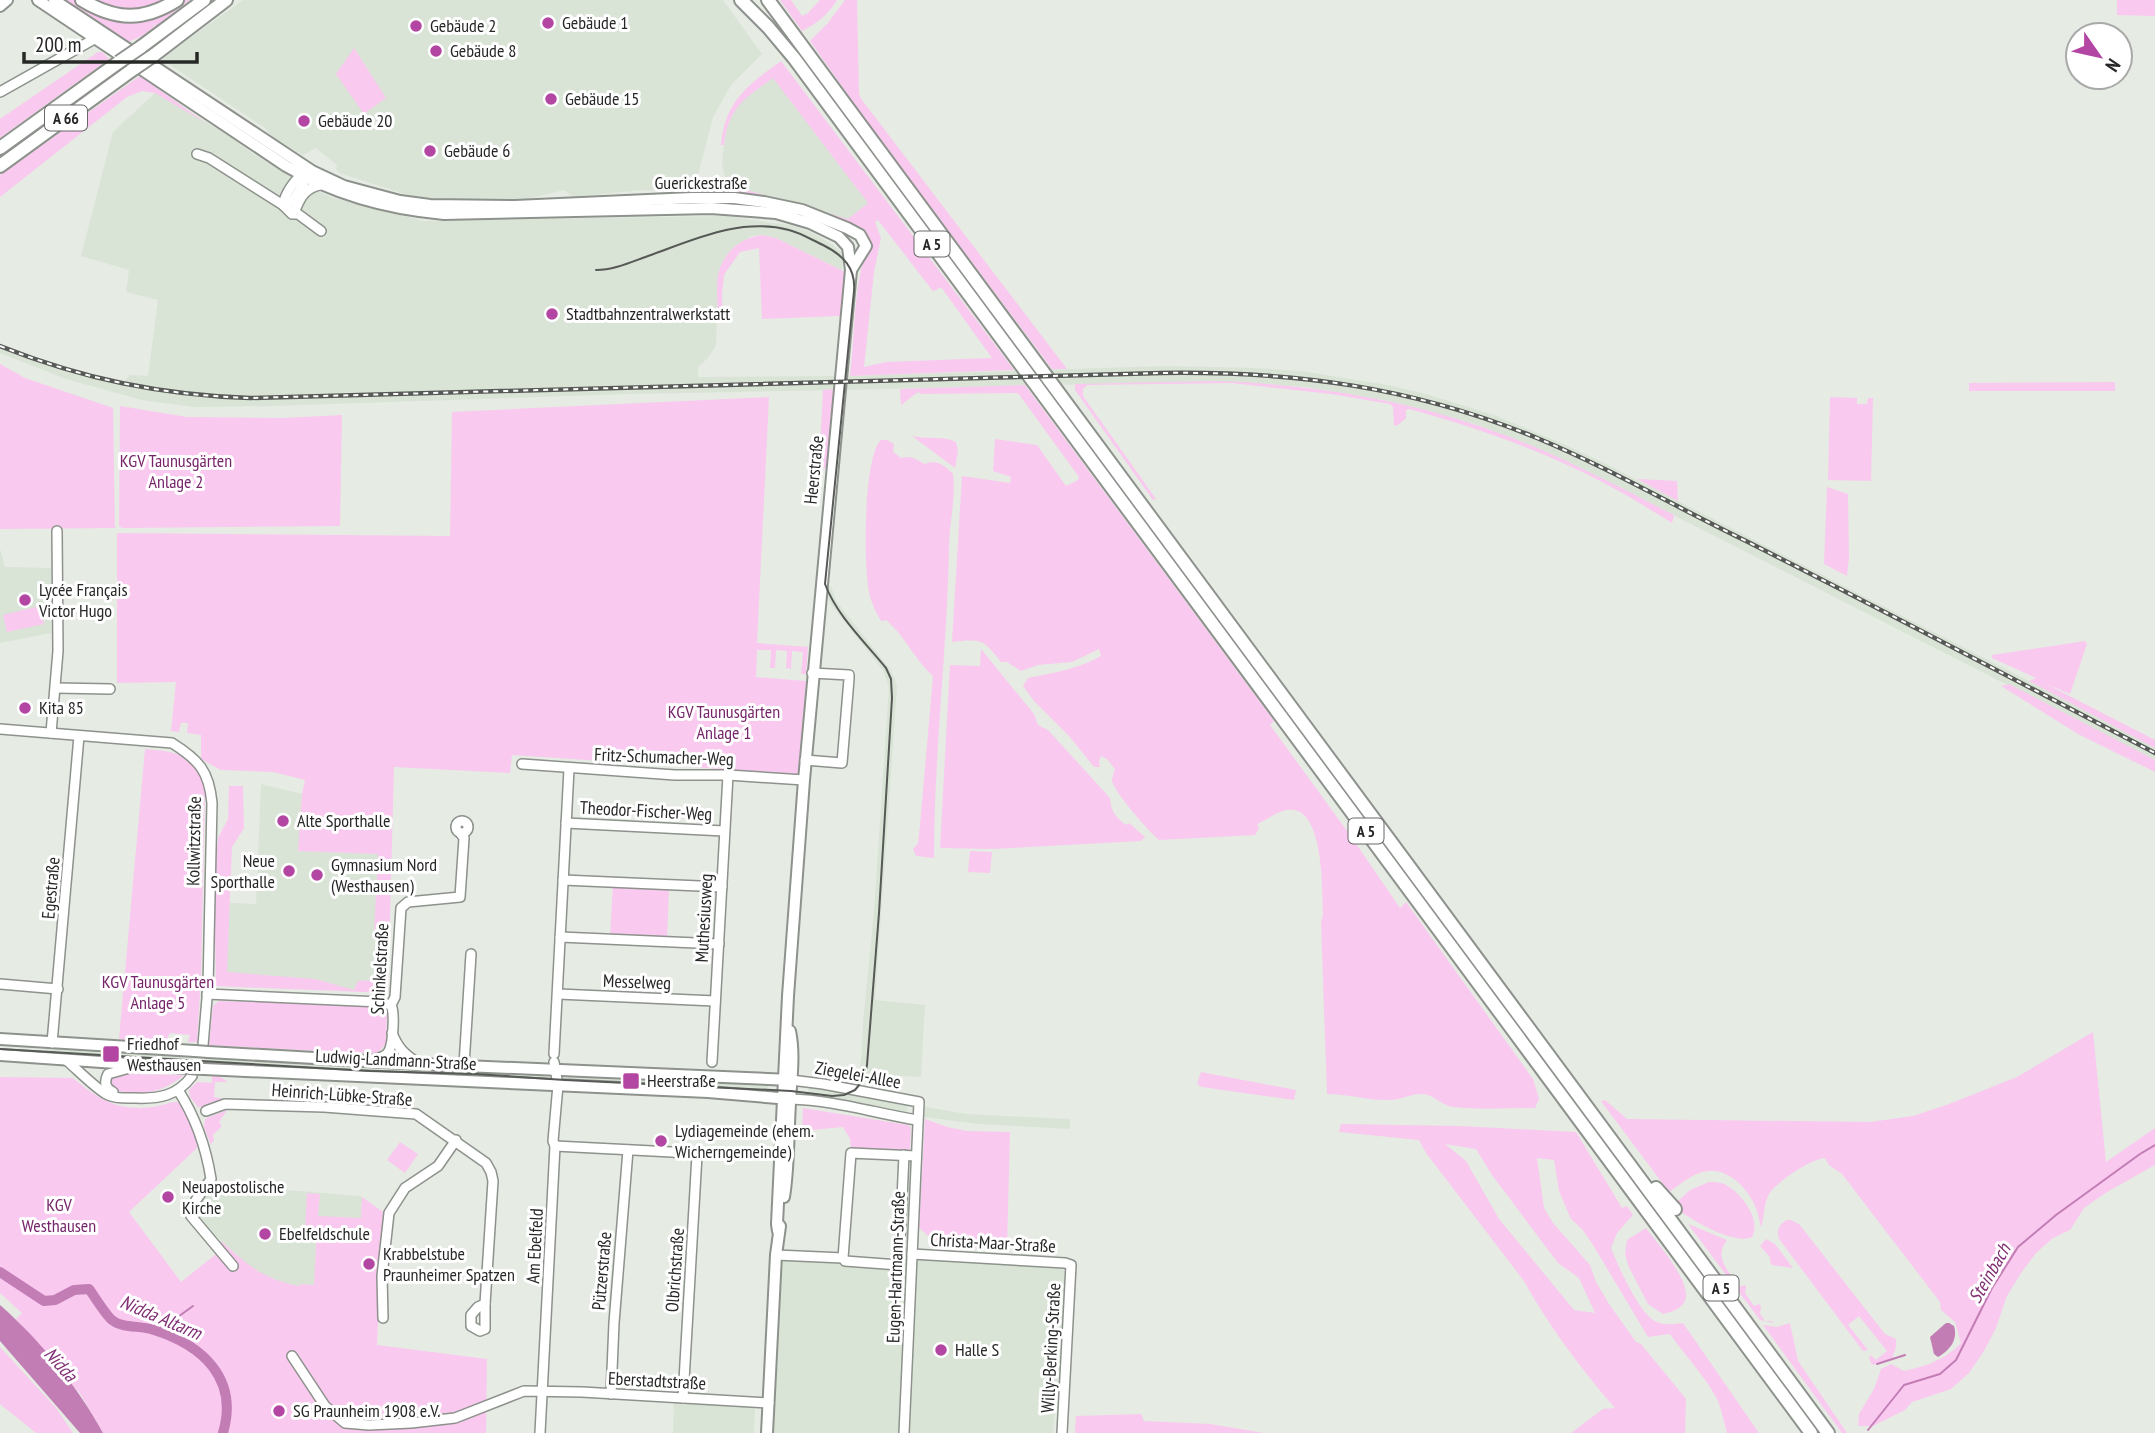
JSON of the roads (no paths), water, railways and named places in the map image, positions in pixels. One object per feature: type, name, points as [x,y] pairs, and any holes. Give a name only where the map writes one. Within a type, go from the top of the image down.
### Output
[{"type":"highway","points":[[82,0],[111,13],[131,16],[152,13],[177,0]]},
{"type":"highway","name":"A 66","points":[[0,148],[204,0]]},
{"type":"highway","name":"A 66","points":[[0,166],[226,0]]},
{"type":"highway","name":"A 5","points":[[744,0],[794,58],[1811,1433]]},
{"type":"highway","name":"A 5","points":[[768,0],[1828,1433]]},
{"type":"highway","points":[[1615,1143],[1675,1209]]},
{"type":"main road","points":[[0,6],[7,0]]},
{"type":"main road","name":"Guerickestraße","points":[[38,0],[306,175],[400,201],[430,205],[515,206],[692,198],[734,198],[764,202],[802,210],[860,235],[866,246],[851,270]]},
{"type":"main road","name":"Guerickestraße","points":[[54,0],[320,185],[350,197],[384,206],[444,214],[711,208],[776,213],[810,223],[839,237],[848,247],[851,270]]},
{"type":"main road","name":"Heerstraße","points":[[767,1433],[778,1206],[788,1080],[788,1012],[805,760],[851,270]]},
{"type":"main road","name":"Ludwig-Landmann-Straße","points":[[0,1039],[419,1064],[554,1062],[712,1069],[788,1080]]},
{"type":"main road","name":"Ludwig-Landmann-Straße","points":[[0,1055],[190,1072],[204,1069],[558,1085],[787,1099]]},
{"type":"street","points":[[0,92],[96,38]]},
{"type":"street","points":[[197,154],[209,158],[283,205],[292,214],[303,193],[320,185]]},
{"type":"street","points":[[283,205],[284,199],[306,175]]},
{"type":"street","points":[[296,207],[306,175]]},
{"type":"street","points":[[296,207],[321,230]]},
{"type":"street","points":[[51,733],[58,651],[57,531]]},
{"type":"street","points":[[805,760],[842,763],[849,679],[849,676],[812,673]]},
{"type":"street","points":[[56,688],[110,689]]},
{"type":"street","name":"Kollwitzstraße","points":[[0,729],[172,743],[195,759],[210,782],[212,803],[207,994],[202,1049]]},
{"type":"street","name":"Egestraße","points":[[52,1043],[79,736]]},
{"type":"street","name":"Fritz-Schumacher-Weg","points":[[522,764],[569,769],[804,780]]},
{"type":"street","name":"Am Ebelfeld","points":[[540,1433],[555,1146],[553,1141],[558,1085],[554,1062],[569,769]]},
{"type":"street","name":"Muthesiusweg","points":[[712,1069],[728,775]]},
{"type":"street","name":"Theodor-Fischer-Weg","points":[[566,823],[724,831]]},
{"type":"street","name":"Schinkelstraße","points":[[369,1061],[384,1057],[389,1052],[401,908],[408,902],[460,897],[464,838],[461,834]]},
{"type":"street","points":[[563,880],[722,887]]},
{"type":"street","points":[[560,937],[719,944]]},
{"type":"street","name":"Ludwig-Landmann-Straße","points":[[464,1065],[471,954]]},
{"type":"street","points":[[0,984],[58,989]]},
{"type":"street","points":[[207,994],[380,1002],[391,1006]]},
{"type":"street","name":"Messelweg","points":[[558,995],[715,1001]]},
{"type":"street","name":"Schinkelstraße","points":[[391,1033],[402,1052],[419,1064]]},
{"type":"street","points":[[66,1060],[109,1096],[120,1098],[160,1098],[178,1090],[190,1072]]},
{"type":"street","points":[[139,1098],[112,1092],[108,1089],[106,1079],[108,1074],[142,1066]]},
{"type":"street","name":"Ziegelei-Allee","points":[[788,1080],[919,1102]]},
{"type":"street","points":[[178,1090],[194,1116],[209,1160],[211,1179],[197,1200],[191,1216],[233,1266]]},
{"type":"street","name":"Ziegelei-Allee","points":[[787,1099],[804,1099],[917,1120]]},
{"type":"street","name":"Eugen-Hartmann-Straße","points":[[904,1433],[919,1102]]},
{"type":"street","name":"Heinrich-Lübke-Straße","points":[[194,1116],[225,1104],[324,1107],[416,1114],[456,1140],[486,1163],[492,1172],[485,1304]]},
{"type":"street","points":[[383,1318],[382,1276],[389,1213],[405,1188],[438,1166],[456,1140]]},
{"type":"street","points":[[555,1146],[628,1150]]},
{"type":"street","name":"Olbrichstraße","points":[[628,1150],[697,1155],[683,1398]]},
{"type":"street","name":"Pützerstraße","points":[[611,1394],[628,1150]]},
{"type":"street","points":[[843,1258],[851,1153],[916,1156]]},
{"type":"street","points":[[776,1255],[843,1258],[845,1261],[899,1265],[904,1155]]},
{"type":"street","name":"Christa-Maar-Straße","points":[[912,1254],[1071,1265]]},
{"type":"street","name":"Willy-Berking-Straße","points":[[1062,1433],[1071,1265]]},
{"type":"street","name":"Eberstadtstraße","points":[[296,1359],[325,1406],[345,1423],[369,1425],[446,1419],[485,1408],[524,1391],[769,1403]]},
{"type":"waterway","name":"Steinbach","points":[[1868,1430],[1904,1385],[1940,1374],[1956,1360],[1992,1288],[2018,1247],[2056,1215],[2155,1145]]},
{"type":"waterway","name":"Nidda Altarm","points":[[0,1272],[44,1301],[55,1300],[74,1290],[89,1289],[106,1314],[116,1323],[171,1336],[201,1355],[221,1380],[226,1396],[227,1413],[223,1433]]},
{"type":"waterway","points":[[171,1322],[193,1306]]},
{"type":"waterway","points":[[167,1335],[171,1324]]},
{"type":"waterway","points":[[1877,1364],[1905,1355]]},
{"type":"tram line","points":[[0,1049],[369,1071],[791,1091],[832,1096],[855,1090],[864,1079],[879,913],[892,698],[891,679],[886,668],[844,618],[825,584],[854,291],[853,276],[847,263],[823,245],[789,230],[753,226],[717,232],[622,265],[596,270]]},
{"type":"railway","points":[[0,346],[62,368],[123,383],[185,393],[250,398],[1161,373],[1306,379],[1399,394],[1491,420],[1564,450],[1849,593],[2155,753]]},
{"type":"place","name":"Gebäude 1","points":[[548,23]]},
{"type":"place","name":"Gebäude 2","points":[[416,26]]},
{"type":"place","name":"Gebäude 8","points":[[436,51]]},
{"type":"place","name":"Gebäude 15","points":[[551,99]]},
{"type":"place","name":"Gebäude 20","points":[[304,121]]},
{"type":"place","name":"Gebäude 6","points":[[430,151]]},
{"type":"place","name":"Stadtbahnzentralwerkstatt","points":[[552,314]]},
{"type":"place","name":"Lycée Français Victor Hugo","points":[[25,600]]},
{"type":"place","name":"Kita 85","points":[[25,708]]},
{"type":"place","name":"Alte Sporthalle","points":[[283,821]]},
{"type":"place","name":"Neue Sporthalle","points":[[289,871]]},
{"type":"place","name":"Gymnasium Nord (Westhausen)","points":[[317,875]]},
{"type":"place","name":"Friedhof Westhausen","points":[[111,1054]]},
{"type":"place","name":"Heerstraße","points":[[631,1081]]},
{"type":"place","name":"Lydiagemeinde (ehem. Wicherngemeinde)","points":[[661,1141]]},
{"type":"place","name":"Neuapostolische Kirche","points":[[168,1197]]},
{"type":"place","name":"Ebelfeldschule","points":[[265,1234]]},
{"type":"place","name":"Krabbelstube Praunheimer Spatzen","points":[[369,1264]]},
{"type":"place","name":"Halle S","points":[[941,1350]]},
{"type":"place","name":"SG Praunheim 1908 e.V.","points":[[279,1411]]},
{"type":"park label","name":"KGV Taunusgärten Anlage 2","points":[[176,471]]},
{"type":"park label","name":"KGV Taunusgärten Anlage 1","points":[[724,722]]},
{"type":"park label","name":"KGV Taunusgärten Anlage 5","points":[[158,992]]},
{"type":"park label","name":"KGV Westhausen","points":[[59,1215]]},
{"type":"water label","name":"Nidda","points":[[61,1364]]}]
